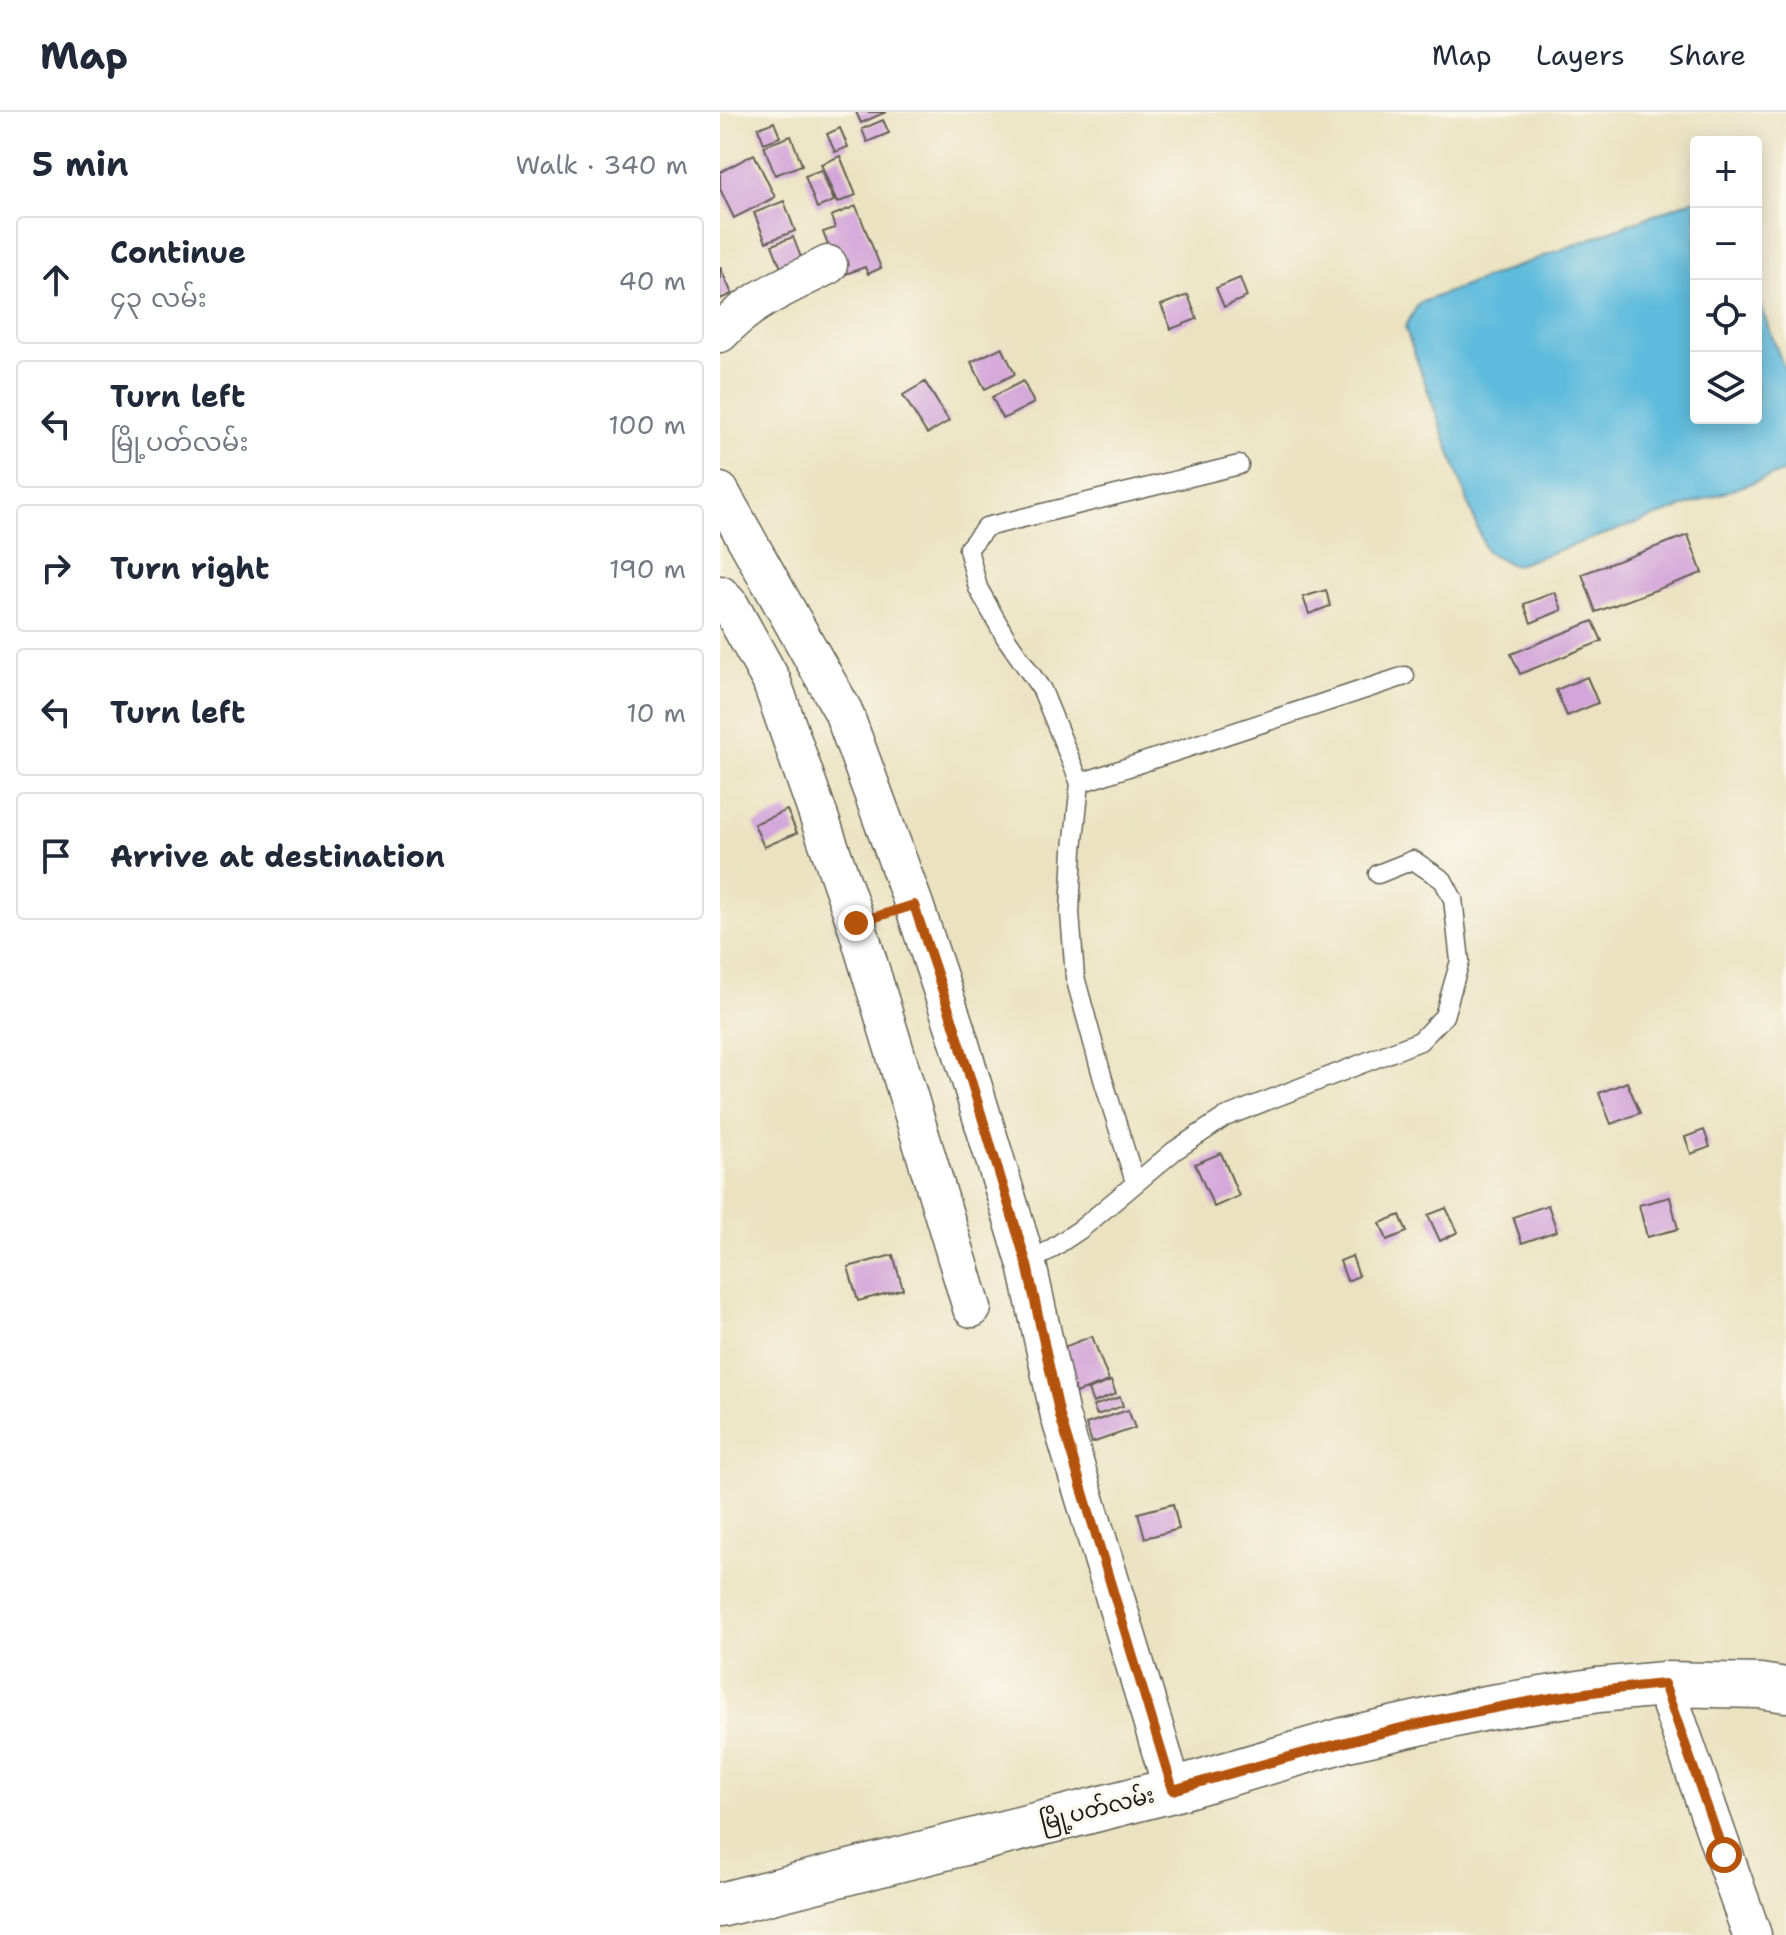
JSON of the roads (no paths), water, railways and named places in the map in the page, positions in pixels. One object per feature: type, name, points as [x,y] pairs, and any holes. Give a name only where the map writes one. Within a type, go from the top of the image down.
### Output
[{"type":"main road","name":"မြို့ပတ်လမ်း","points":[[720,1905],[1173,1790],[1347,1739],[1486,1708],[1598,1690],[1664,1684],[1777,1685]]},
{"type":"street","points":[[720,333],[757,300],[828,265]]},
{"type":"street","points":[[720,492],[843,711],[972,1308]]},
{"type":"street","points":[[720,595],[730,606],[771,680],[886,914],[955,1028],[1027,1265],[1060,1416],[1173,1790]]},
{"type":"street","points":[[1664,1684],[1752,1935]]},
{"type":"lane","points":[[1135,1182],[1075,977],[1070,913],[1080,783],[1042,690],[1006,638],[978,588],[968,549],[986,527],[1239,465]]},
{"type":"lane","points":[[1080,783],[1405,676]]},
{"type":"lane","points":[[1027,1265],[1081,1229],[1174,1151],[1225,1117],[1420,1041],[1444,1016],[1460,961],[1453,899],[1443,880],[1413,860],[1378,874]]},
{"type":"water","points":[[1690,201],[1690,424],[1762,424],[1762,310],[1786,373],[1786,471],[1514,566],[1486,552],[1405,327],[1419,303]]}]
